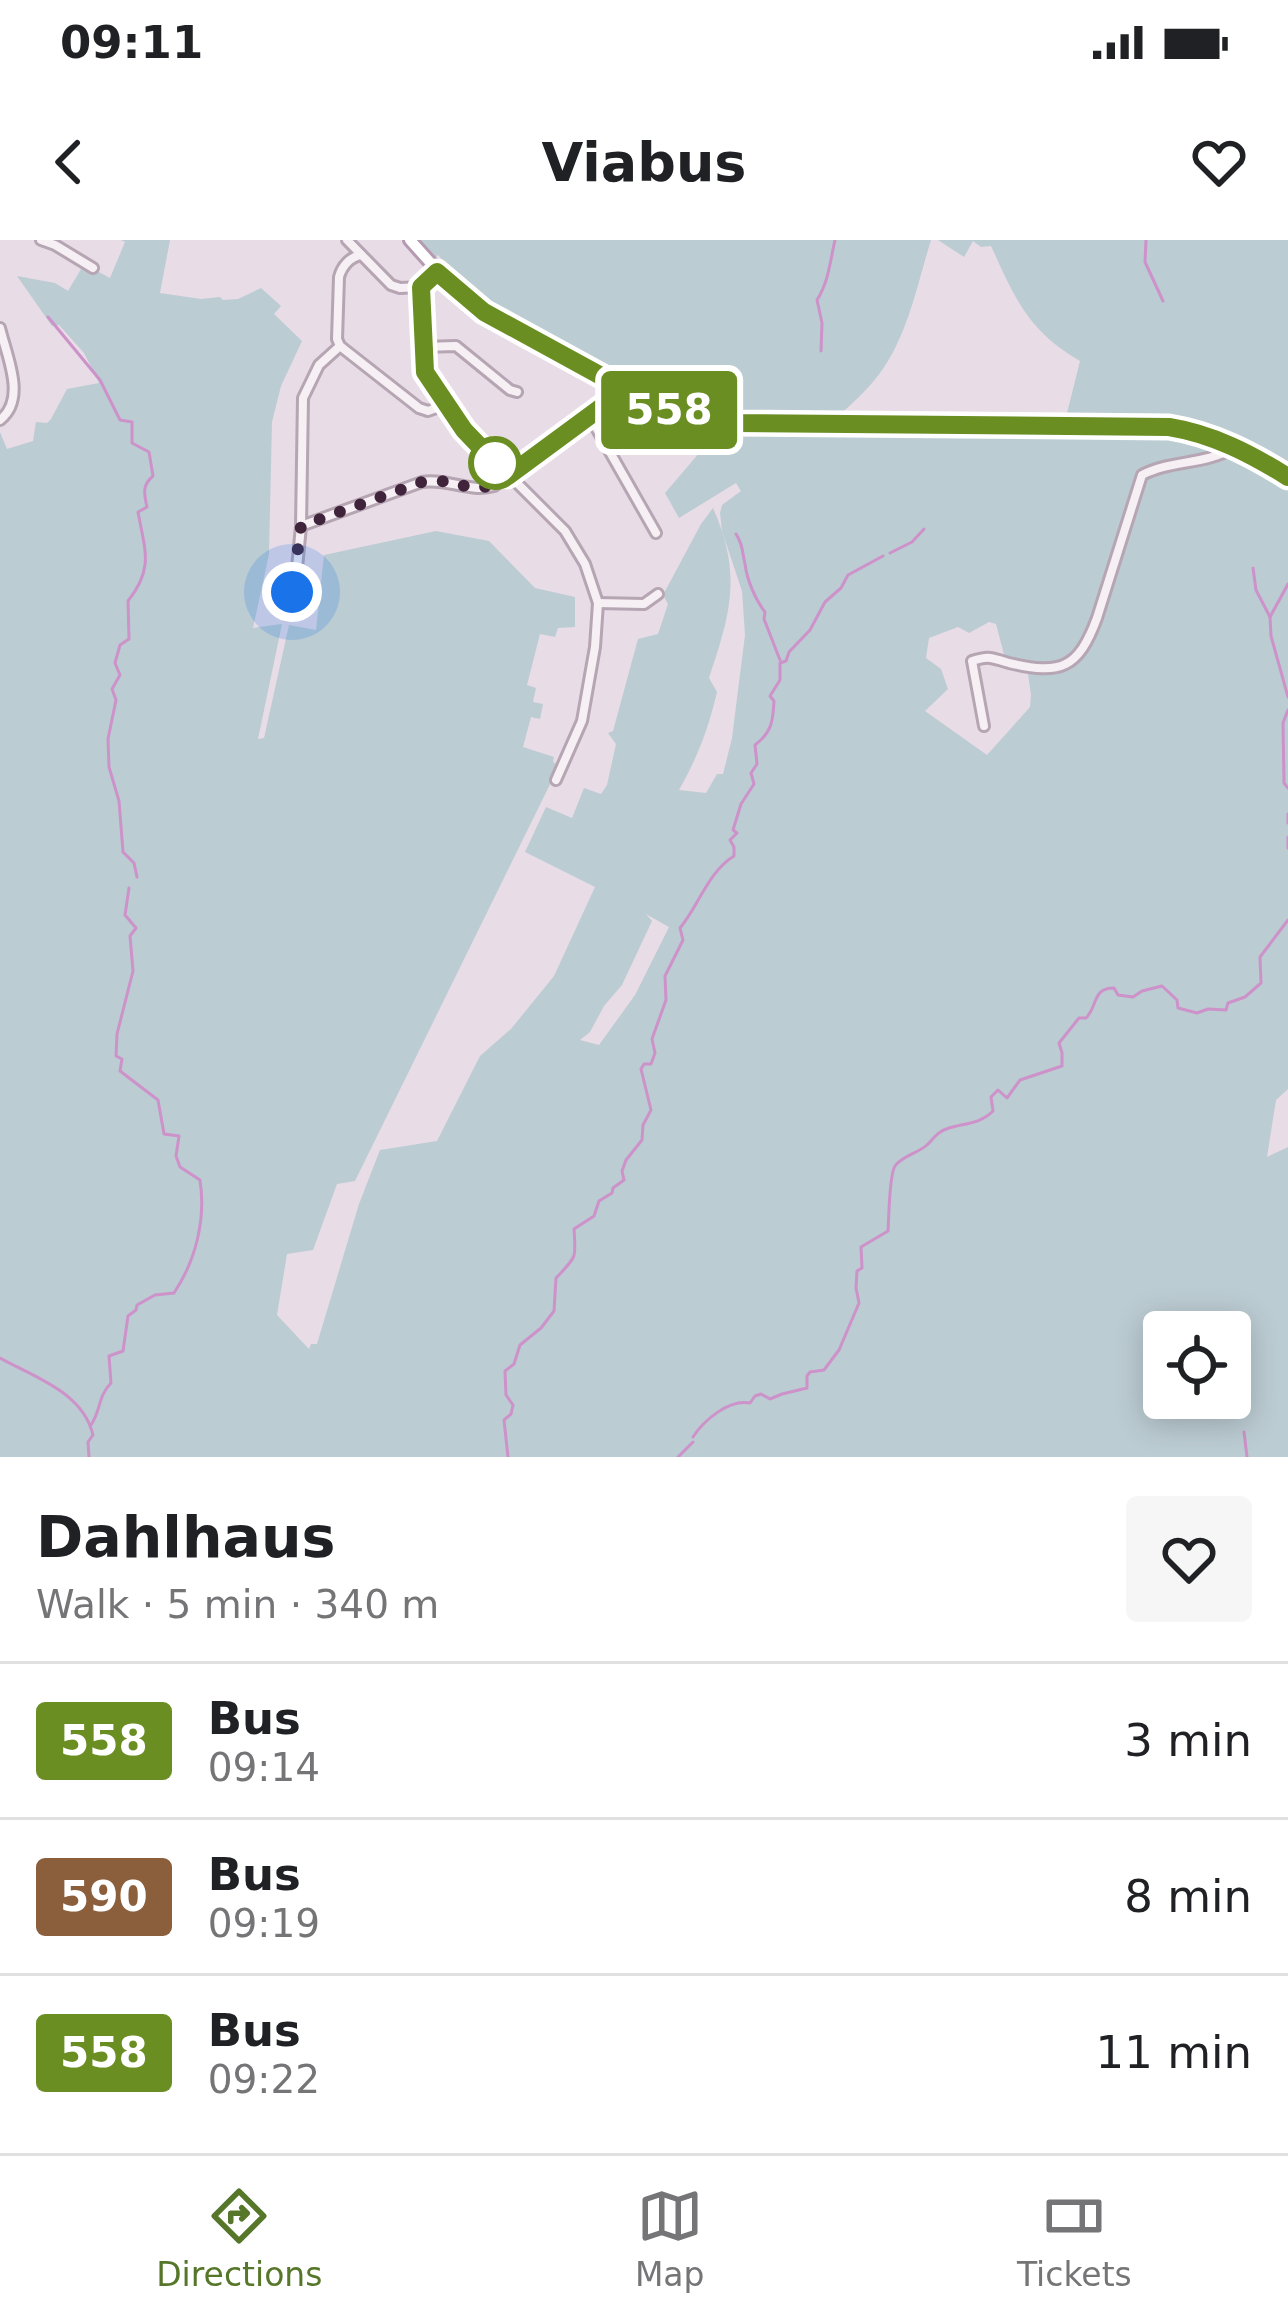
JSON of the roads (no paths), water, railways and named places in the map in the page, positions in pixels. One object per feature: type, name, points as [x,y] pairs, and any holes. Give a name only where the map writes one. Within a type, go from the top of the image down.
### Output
[{"type":"main road","points":[[410,240],[470,303],[501,323],[680,414],[737,423],[1146,425],[1196,433],[1234,447],[1288,477]]},
{"type":"street","points":[[41,240],[93,268]]},
{"type":"street","points":[[347,240],[391,285],[421,287],[437,272]]},
{"type":"street","points":[[362,255],[341,269],[340,346],[419,408],[428,411],[445,405]]},
{"type":"street","points":[[421,287],[425,372],[464,430],[565,531],[585,564],[598,603],[582,721],[556,780]]},
{"type":"street","points":[[0,328],[14,402],[0,420]]},
{"type":"street","points":[[287,615],[301,526],[303,398],[319,365],[340,346]]},
{"type":"street","points":[[423,347],[456,346],[517,392]]},
{"type":"street","points":[[301,526],[422,482],[437,480],[482,489],[494,486],[626,389]]},
{"type":"street","points":[[590,417],[656,533]]},
{"type":"street","points":[[984,726],[972,662],[989,656],[1051,670],[1076,658],[1093,630],[1142,476],[1234,447]]},
{"type":"street","points":[[598,603],[644,604],[658,594]]},
{"type":"waterway","points":[[821,351],[817,300],[835,240]]},
{"type":"waterway","points":[[1146,240],[1145,262],[1163,301]]},
{"type":"waterway","points":[[48,317],[100,380],[120,420],[132,422],[132,443],[149,452],[153,476],[145,490],[147,507],[138,512],[144,569],[128,601],[129,639],[120,645],[115,663],[120,675],[112,689],[116,700],[108,739],[123,852],[134,863],[137,877]]},
{"type":"waterway","points":[[890,553],[912,542],[924,529]]},
{"type":"waterway","points":[[736,534],[780,660]]},
{"type":"waterway","points":[[508,1457],[504,1420],[513,1405],[506,1395],[505,1371],[514,1364],[520,1345],[554,1311],[556,1278],[574,1256],[574,1229],[594,1216],[599,1201],[624,1180],[626,1160],[642,1140],[651,1110],[641,1069],[651,1064],[655,1053],[652,1039],[666,1000],[665,976],[683,940],[680,928],[710,880],[734,856],[730,840],[737,833],[733,830],[741,804],[754,784],[755,745],[772,720],[770,696],[780,680],[780,663],[848,575],[883,556]]},
{"type":"waterway","points":[[1253,568],[1256,590],[1270,617]]},
{"type":"waterway","points":[[1288,584],[1270,617],[1288,697]]},
{"type":"waterway","points":[[1288,710],[1283,723],[1284,783],[1288,788]]},
{"type":"waterway","points":[[1288,814],[1288,823]]},
{"type":"waterway","points":[[1288,837],[1288,848]]},
{"type":"waterway","points":[[91,1425],[111,1383],[109,1356],[123,1351],[128,1316],[155,1295],[174,1293],[193,1253],[202,1209],[200,1180],[180,1167],[176,1156],[179,1136],[164,1134],[158,1100],[120,1071],[122,1059],[116,1056],[133,971],[130,936],[136,928],[125,915],[129,888]]},
{"type":"waterway","points":[[693,1437],[726,1408],[750,1403],[761,1394],[770,1399],[807,1388],[810,1372],[824,1370],[839,1350],[859,1303],[861,1247],[888,1231],[892,1178],[898,1163],[942,1131],[988,1115],[993,1111],[991,1097],[998,1090],[1007,1098],[1020,1080],[1062,1066],[1059,1043],[1079,1018],[1086,1018],[1102,991],[1114,988],[1118,995],[1133,997],[1162,986],[1177,1000],[1178,1008],[1197,1013],[1226,1010],[1228,1003],[1245,997],[1261,983],[1260,957],[1288,920]]},
{"type":"waterway","points":[[0,1358],[56,1388],[79,1408],[93,1435],[88,1442],[89,1457]]},
{"type":"waterway","points":[[1244,1432],[1247,1457]]},
{"type":"waterway","points":[[678,1457],[693,1442]]}]
